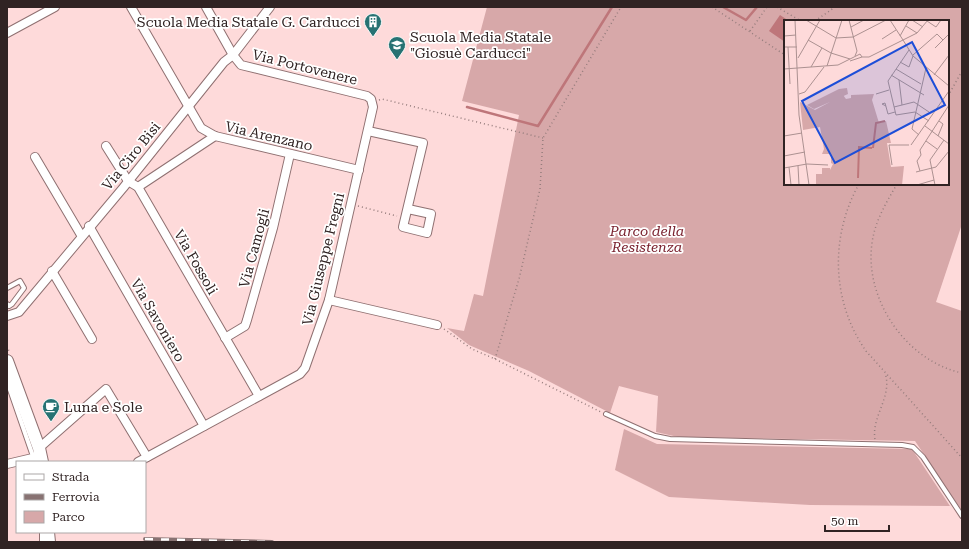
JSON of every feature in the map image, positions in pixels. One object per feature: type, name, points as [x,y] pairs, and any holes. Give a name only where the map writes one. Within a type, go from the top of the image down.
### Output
[{"type":"main road","points":[[7,361],[38,457]]},
{"type":"street","points":[[7,33],[55,7]]},
{"type":"street","name":"Via Arenzano","points":[[130,7],[201,128],[215,136],[358,170]]},
{"type":"street","points":[[206,7],[233,55]]},
{"type":"street","name":"Via Ciro Bisi","points":[[7,316],[19,312],[81,235],[128,181],[187,106],[224,62],[233,55],[270,7]]},
{"type":"street","name":"Via Portovenere","points":[[233,55],[241,65],[367,96],[373,103]]},
{"type":"street","name":"Via Giuseppe Fregni","points":[[140,461],[303,371],[328,300],[351,205],[373,103]]},
{"type":"street","points":[[368,130],[423,143],[403,227],[427,233],[431,214],[408,208]]},
{"type":"street","points":[[138,187],[215,136]]},
{"type":"street","name":"Via Fossoli","points":[[106,146],[128,181],[138,187],[259,396]]},
{"type":"street","name":"Via Camogli","points":[[225,338],[245,326],[273,228],[290,154]]},
{"type":"street","points":[[35,157],[81,235]]},
{"type":"street","name":"Via Savoniero","points":[[89,226],[204,426]]},
{"type":"street","points":[[52,271],[92,339]]},
{"type":"street","points":[[328,300],[438,325]]},
{"type":"street","points":[[20,461],[38,457],[106,389],[147,456]]},
{"type":"lane","points":[[7,288],[20,281],[24,288],[12,304],[9,306],[7,304]]},
{"type":"lane","points":[[7,381],[38,457]]},
{"type":"lane","points":[[606,414],[663,438],[902,445],[913,447],[923,457],[962,516]]},
{"type":"path","points":[[495,358],[519,279],[540,189],[543,138],[621,7]]},
{"type":"path","points":[[712,7],[784,54]]},
{"type":"path","points":[[750,31],[767,7]]},
{"type":"path","points":[[778,7],[799,20]]},
{"type":"path","points":[[816,20],[835,7]]},
{"type":"path","points":[[949,94],[962,71]]},
{"type":"path","points":[[373,103],[382,99],[543,138]]},
{"type":"path","points":[[859,185],[845,214],[838,253],[840,280],[844,302],[855,334],[866,350],[962,458]]},
{"type":"path","points":[[896,185],[879,216],[872,243],[872,269],[878,294],[890,321],[905,340],[935,362],[962,373]]},
{"type":"path","points":[[351,205],[406,218]]},
{"type":"path","points":[[438,325],[472,349],[495,358],[606,414]]},
{"type":"path","points":[[876,445],[874,429],[887,386],[885,372]]},
{"type":"path","points":[[7,542],[23,542]]},
{"type":"green space","name":"Parco della Resistenza","points":[[487,7],[962,7],[962,224],[936,302],[962,311],[962,511],[915,441],[678,437],[656,432],[658,396],[619,386],[610,413],[529,371],[469,345],[447,328],[464,331],[474,294],[483,296],[519,115],[462,101]]},
{"type":"green space","points":[[624,429],[657,444],[912,449],[950,506],[810,505],[669,497],[615,470]]},
{"type":"shaded area","points":[[780,15],[788,20],[784,20],[784,41],[769,31]]},
{"type":"waterway","points":[[467,107],[538,126],[612,7]]},
{"type":"waterway","points":[[723,7],[746,20],[757,7]]},
{"type":"railway","points":[[145,539],[272,542]]},
{"type":"place","name":"Scuola Media Statale G. Carducci","points":[[373,37]]},
{"type":"place","name":"Scuola Media Statale \"Giosuè Carducci\"","points":[[397,60]]},
{"type":"place","name":"Luna e Sole","points":[[51,422]]}]
